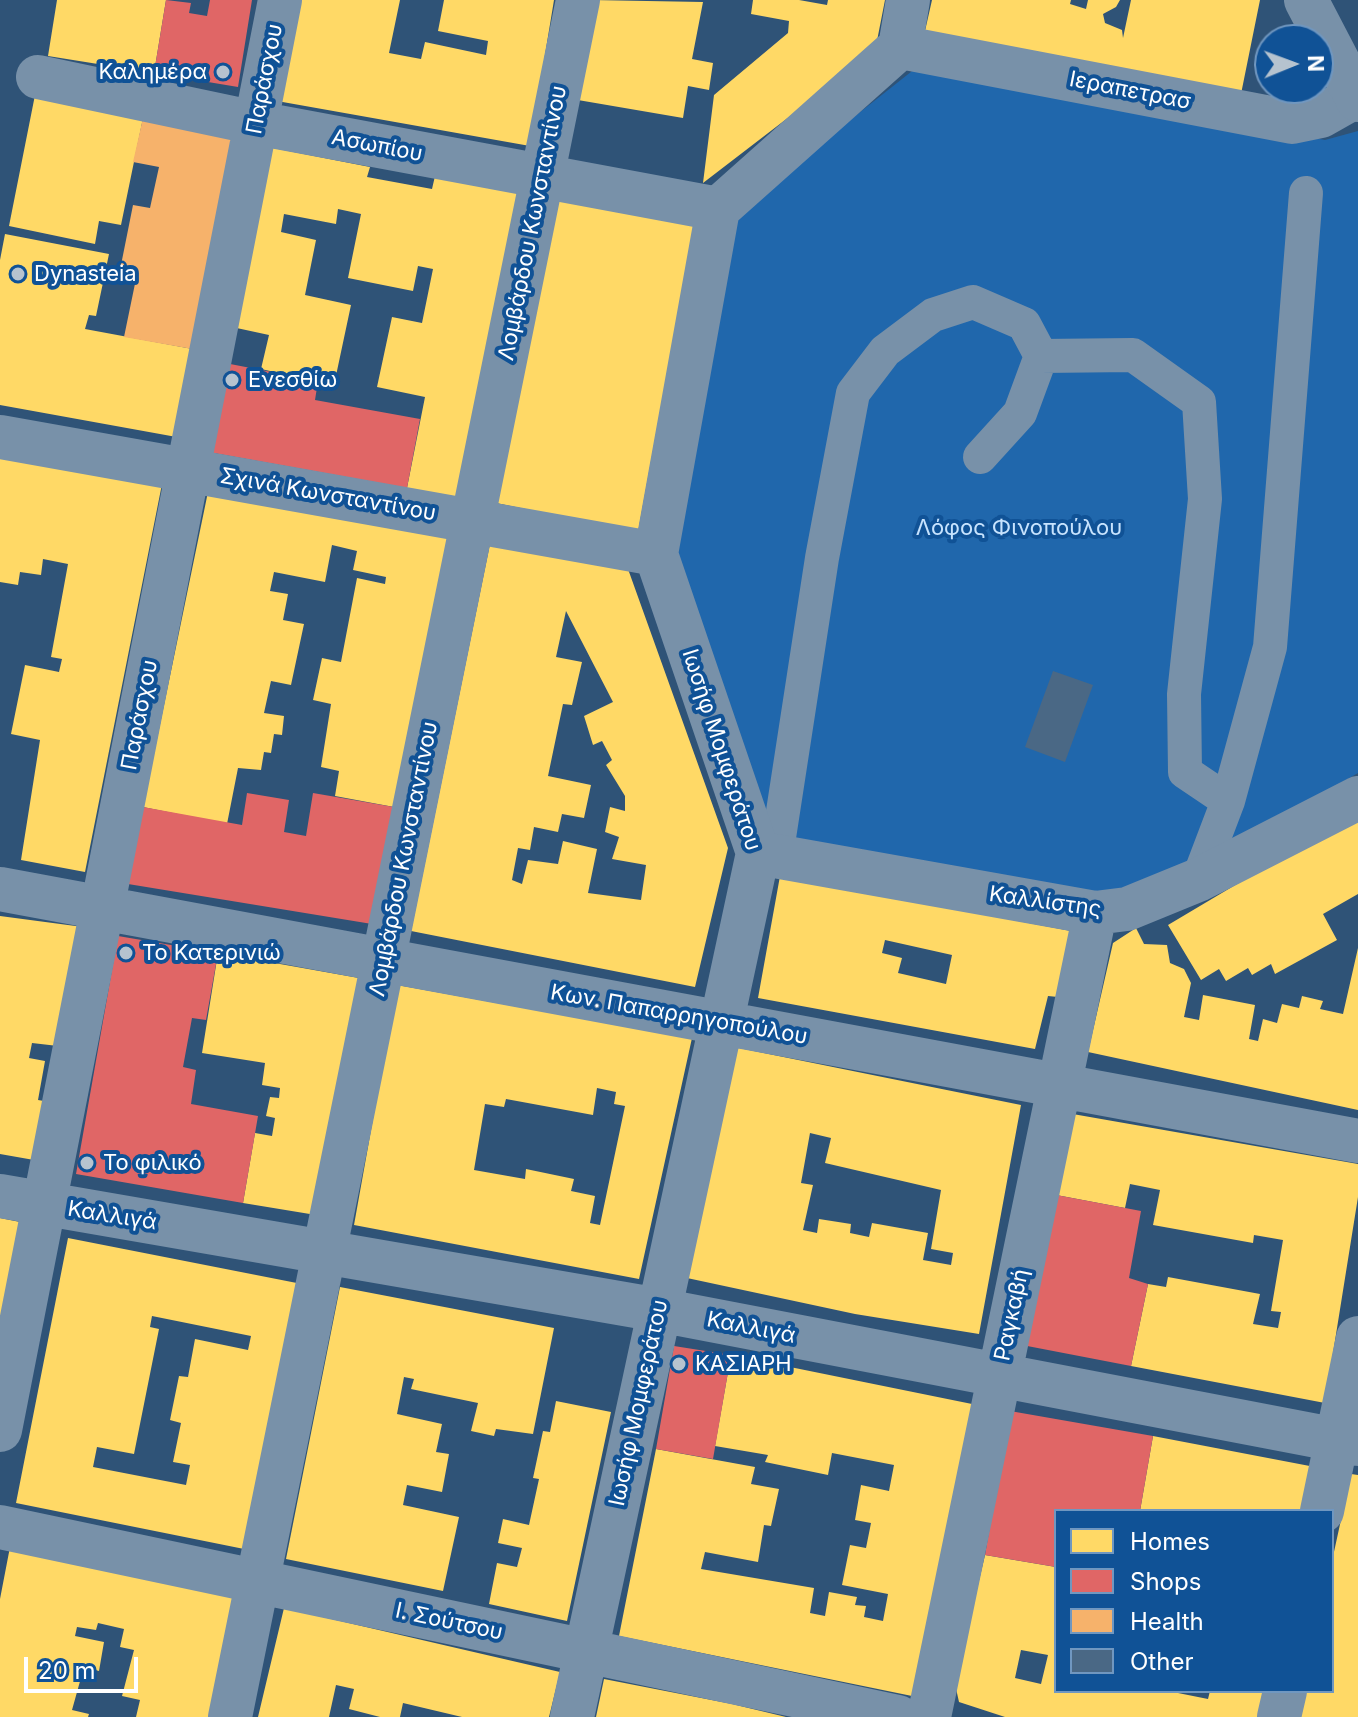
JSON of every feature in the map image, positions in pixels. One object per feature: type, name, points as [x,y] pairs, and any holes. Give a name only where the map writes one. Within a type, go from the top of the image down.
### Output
[{"type":"street","name":"Παράσχου","points":[[0,1430],[280,0]]},
{"type":"street","name":"Λομβάρδου Κωνσταντίνου","points":[[230,1717],[578,0]]},
{"type":"street","points":[[718,209],[900,47],[908,0]]},
{"type":"street","points":[[1306,0],[1319,24]]},
{"type":"street","points":[[1331,24],[1333,0]]},
{"type":"street","name":"Ιεραπετρασ","points":[[900,47],[1292,122],[1321,116],[1357,98]]},
{"type":"street","points":[[1334,54],[1357,98]]},
{"type":"street","name":"Ασωπίου","points":[[38,77],[256,123],[718,209]]},
{"type":"street","points":[[1198,880],[1228,801],[1270,647],[1306,193]]},
{"type":"street","name":"Ιωσήφ Μομφεράτου","points":[[572,1717],[722,1023],[767,855],[656,554],[718,209]]},
{"type":"street","points":[[767,855],[853,393],[885,351],[933,315],[973,302],[1024,324],[1041,356],[1020,413],[980,457]]},
{"type":"street","points":[[1041,356],[1133,355],[1199,402],[1205,499],[1184,694],[1185,772],[1228,801]]},
{"type":"street","name":"Σχινά Κωνσταντίνου","points":[[0,437],[656,554]]},
{"type":"street","name":"Καλλίστης","points":[[767,855],[1095,913],[1127,909],[1198,880],[1358,798]]},
{"type":"street","name":"Κων. Παπαρρηγοπούλου","points":[[0,889],[1358,1141]]},
{"type":"street","name":"Ραγκαβή","points":[[929,1717],[1095,913]]},
{"type":"street","name":"Καλλιγά","points":[[0,1196],[659,1310],[1348,1442]]},
{"type":"street","points":[[1323,1509],[1348,1442],[1358,1338]]},
{"type":"street","name":"Ι. Σούτσου","points":[[0,1527],[898,1717]]},
{"type":"street","points":[[1279,1717],[1285,1693]]},
{"type":"green space","name":"Λόφος Φινοπούλου","points":[[921,64],[1325,140],[1358,131],[1358,773],[1153,891],[1102,898],[765,839],[670,556],[726,218]]},
{"type":"building: Homes","points":[[57,0],[166,0],[154,73],[48,56]]},
{"type":"building: Homes","points":[[295,0],[400,0],[389,53],[421,59],[425,42],[486,55],[488,41],[438,31],[444,0],[554,0],[530,146],[277,101]]},
{"type":"building: Homes","points":[[591,0],[703,2],[692,59],[713,63],[709,90],[688,86],[683,118],[572,99]]},
{"type":"building: Homes","points":[[753,0],[799,0],[827,5],[828,0],[885,0],[875,51],[703,183],[714,95],[788,33],[789,21],[751,14]]},
{"type":"building: Homes","points":[[932,0],[1071,0],[1070,4],[1086,9],[1088,0],[1120,0],[1116,7],[1103,14],[1105,23],[1122,30],[1123,38],[1131,0],[1260,0],[1241,94],[925,31]]},
{"type":"building: Homes","points":[[35,95],[143,118],[121,225],[99,221],[95,244],[9,226]]},
{"type":"building: Homes","points":[[268,147],[370,167],[367,177],[432,189],[435,176],[522,194],[460,499],[407,488],[425,397],[377,387],[392,317],[422,323],[433,269],[418,266],[413,291],[348,278],[361,214],[338,209],[336,224],[284,214],[281,232],[316,240],[305,295],[351,305],[334,385],[261,369],[269,335],[232,327]]},
{"type":"building: Homes","points":[[554,194],[695,221],[638,532],[496,503]]},
{"type":"building: Homes","points":[[5,234],[109,254],[96,316],[89,315],[85,329],[198,350],[182,438],[0,405],[0,260]]},
{"type":"building: Homes","points":[[0,455],[162,484],[85,872],[21,860],[40,740],[11,734],[25,665],[59,672],[62,659],[51,657],[68,564],[43,559],[41,575],[20,572],[18,585],[0,582]]},
{"type":"building: Homes","points":[[209,487],[456,539],[394,807],[335,796],[339,771],[321,767],[331,704],[313,700],[322,658],[341,662],[357,578],[385,584],[386,577],[353,570],[357,551],[332,545],[325,582],[274,572],[270,591],[288,594],[283,620],[304,624],[291,685],[271,681],[264,713],[284,716],[282,735],[274,734],[271,753],[264,752],[261,770],[238,768],[227,824],[143,807]]},
{"type":"building: Homes","points":[[490,544],[628,569],[728,848],[695,987],[411,931]],"holes":[[[566,611],[613,702],[584,716],[593,745],[602,741],[612,760],[606,765],[625,796],[625,811],[610,807],[605,832],[619,837],[612,859],[646,865],[641,900],[588,893],[597,849],[563,841],[558,864],[528,860],[522,884],[512,880],[518,848],[530,850],[534,827],[558,832],[562,814],[584,818],[591,785],[548,776],[563,704],[572,705],[582,662],[556,657]]]},
{"type":"building: Homes","points":[[1358,812],[1358,894],[1323,914],[1337,940],[1275,974],[1271,964],[1252,975],[1248,968],[1226,981],[1219,969],[1201,980],[1168,925]]},
{"type":"building: Homes","points":[[780,876],[1071,931],[1058,997],[1048,996],[1035,1049],[758,998]],"holes":[[[885,940],[952,955],[946,984],[898,973],[902,958],[882,953]]]},
{"type":"building: Homes","points":[[0,916],[83,927],[58,1046],[32,1043],[29,1058],[45,1061],[38,1100],[44,1101],[34,1160],[0,1154]]},
{"type":"building: Homes","points":[[1136,928],[1144,944],[1167,945],[1170,963],[1184,969],[1191,983],[1184,1017],[1199,1020],[1203,995],[1255,1005],[1249,1039],[1258,1041],[1263,1019],[1277,1023],[1282,1004],[1299,1008],[1302,996],[1323,1001],[1320,1009],[1343,1014],[1358,948],[1358,1110],[1088,1052],[1113,943]]},
{"type":"building: Homes","points":[[218,953],[359,978],[322,1216],[243,1203],[255,1133],[272,1136],[275,1118],[266,1116],[270,1097],[279,1098],[280,1088],[262,1085],[265,1063],[202,1053]]},
{"type":"building: Homes","points":[[397,985],[692,1038],[639,1279],[354,1225]],"holes":[[[597,1088],[616,1092],[614,1104],[625,1106],[600,1225],[590,1223],[595,1196],[571,1191],[574,1179],[526,1169],[525,1179],[474,1170],[485,1104],[504,1107],[506,1099],[593,1115]]]},
{"type":"building: Homes","points":[[734,1047],[1021,1105],[979,1334],[855,1314],[687,1278]],"holes":[[[810,1133],[831,1138],[825,1163],[941,1190],[931,1249],[953,1253],[951,1265],[923,1260],[928,1233],[872,1223],[869,1237],[850,1233],[851,1224],[819,1219],[817,1233],[803,1230],[813,1185],[801,1183]]]},
{"type":"building: Homes","points":[[1067,1113],[1358,1164],[1358,1197],[1325,1403],[1131,1366],[1148,1284],[1166,1287],[1168,1277],[1260,1294],[1253,1324],[1278,1328],[1281,1312],[1271,1311],[1283,1240],[1254,1235],[1253,1243],[1153,1225],[1160,1190],[1130,1184],[1125,1208],[1051,1194]]},
{"type":"building: Homes","points":[[0,1218],[20,1222],[0,1406]]},
{"type":"building: Homes","points":[[68,1238],[307,1285],[254,1551],[16,1503]],"holes":[[[152,1316],[251,1336],[248,1350],[195,1339],[188,1377],[179,1376],[170,1420],[181,1423],[173,1462],[190,1465],[186,1485],[93,1467],[97,1447],[134,1454],[159,1329],[150,1327]]]},
{"type":"building: Homes","points":[[340,1287],[554,1328],[533,1434],[496,1429],[494,1436],[471,1431],[478,1403],[411,1389],[414,1379],[404,1377],[397,1414],[442,1424],[436,1452],[449,1454],[442,1492],[407,1485],[403,1505],[459,1517],[443,1591],[286,1559]]},
{"type":"building: Homes","points":[[731,1355],[972,1404],[912,1696],[619,1636],[656,1449],[755,1467],[751,1484],[779,1489],[771,1526],[764,1525],[758,1562],[705,1552],[701,1569],[814,1588],[810,1613],[825,1616],[829,1592],[857,1597],[855,1605],[866,1606],[864,1617],[883,1621],[888,1594],[842,1585],[850,1545],[866,1548],[871,1523],[855,1520],[861,1485],[889,1491],[894,1465],[832,1453],[828,1475],[765,1462],[768,1455],[715,1446]]},
{"type":"building: Homes","points":[[556,1401],[611,1412],[567,1621],[489,1604],[497,1563],[517,1567],[522,1548],[498,1543],[503,1519],[529,1525],[539,1479],[533,1478],[543,1431],[550,1432]]},
{"type":"building: Homes","points":[[1153,1436],[1315,1467],[1305,1509],[1140,1509]]},
{"type":"building: Homes","points":[[1351,1474],[1358,1475],[1358,1717],[1297,1717],[1303,1693],[1334,1693],[1334,1552]]},
{"type":"building: Homes","points":[[10,1547],[250,1598],[223,1717],[136,1717],[140,1700],[122,1696],[134,1650],[120,1647],[124,1629],[98,1623],[96,1630],[77,1627],[75,1636],[104,1642],[99,1671],[84,1667],[72,1710],[89,1714],[88,1717],[0,1717],[0,1599]]},
{"type":"building: Homes","points":[[985,1555],[1054,1567],[1054,1693],[1178,1693],[1208,1699],[1210,1693],[1266,1693],[1261,1717],[1005,1717],[959,1702],[955,1684]],"holes":[[[1021,1650],[1048,1655],[1041,1684],[1015,1678]]]},
{"type":"building: Homes","points":[[284,1608],[560,1672],[549,1717],[462,1717],[403,1703],[400,1717],[380,1717],[349,1709],[354,1689],[336,1685],[329,1717],[258,1717]]},
{"type":"building: Homes","points":[[604,1679],[732,1704],[786,1717],[596,1717]]},
{"type":"building: Shops","points":[[166,0],[191,3],[189,13],[207,16],[210,0],[252,0],[238,87],[154,73]]},
{"type":"building: Shops","points":[[225,363],[318,381],[315,400],[420,419],[407,488],[208,452]]},
{"type":"building: Shops","points":[[247,793],[289,800],[284,832],[306,836],[313,793],[394,807],[372,924],[128,884],[143,807],[242,825]]},
{"type":"building: Shops","points":[[118,936],[218,953],[206,1020],[192,1018],[183,1067],[196,1070],[191,1104],[258,1116],[243,1203],[76,1174]]},
{"type":"building: Shops","points":[[1051,1194],[1141,1211],[1129,1278],[1148,1284],[1131,1366],[1022,1345]]},
{"type":"building: Shops","points":[[674,1346],[731,1355],[713,1459],[656,1449]]},
{"type":"building: Shops","points":[[1010,1411],[1153,1436],[1140,1509],[1054,1509],[1054,1567],[985,1555]]},
{"type":"building: Health","points":[[143,118],[244,135],[198,350],[124,337],[137,274],[120,270],[133,205],[150,208],[159,167],[133,162]]},
{"type":"building: Other","points":[[1053,671],[1093,685],[1065,762],[1025,747]]},
{"type":"place","name":"Καλημέρα","points":[[223,72]]},
{"type":"place","name":"Dynasteia","points":[[18,274]]},
{"type":"place","name":"Ενεσθίω","points":[[232,380]]},
{"type":"place","name":"Το Κατερινιώ","points":[[126,953]]},
{"type":"place","name":"Το φιλικό","points":[[87,1163]]},
{"type":"place","name":"ΚΑΣΙΑΡΗ","points":[[679,1364]]}]
